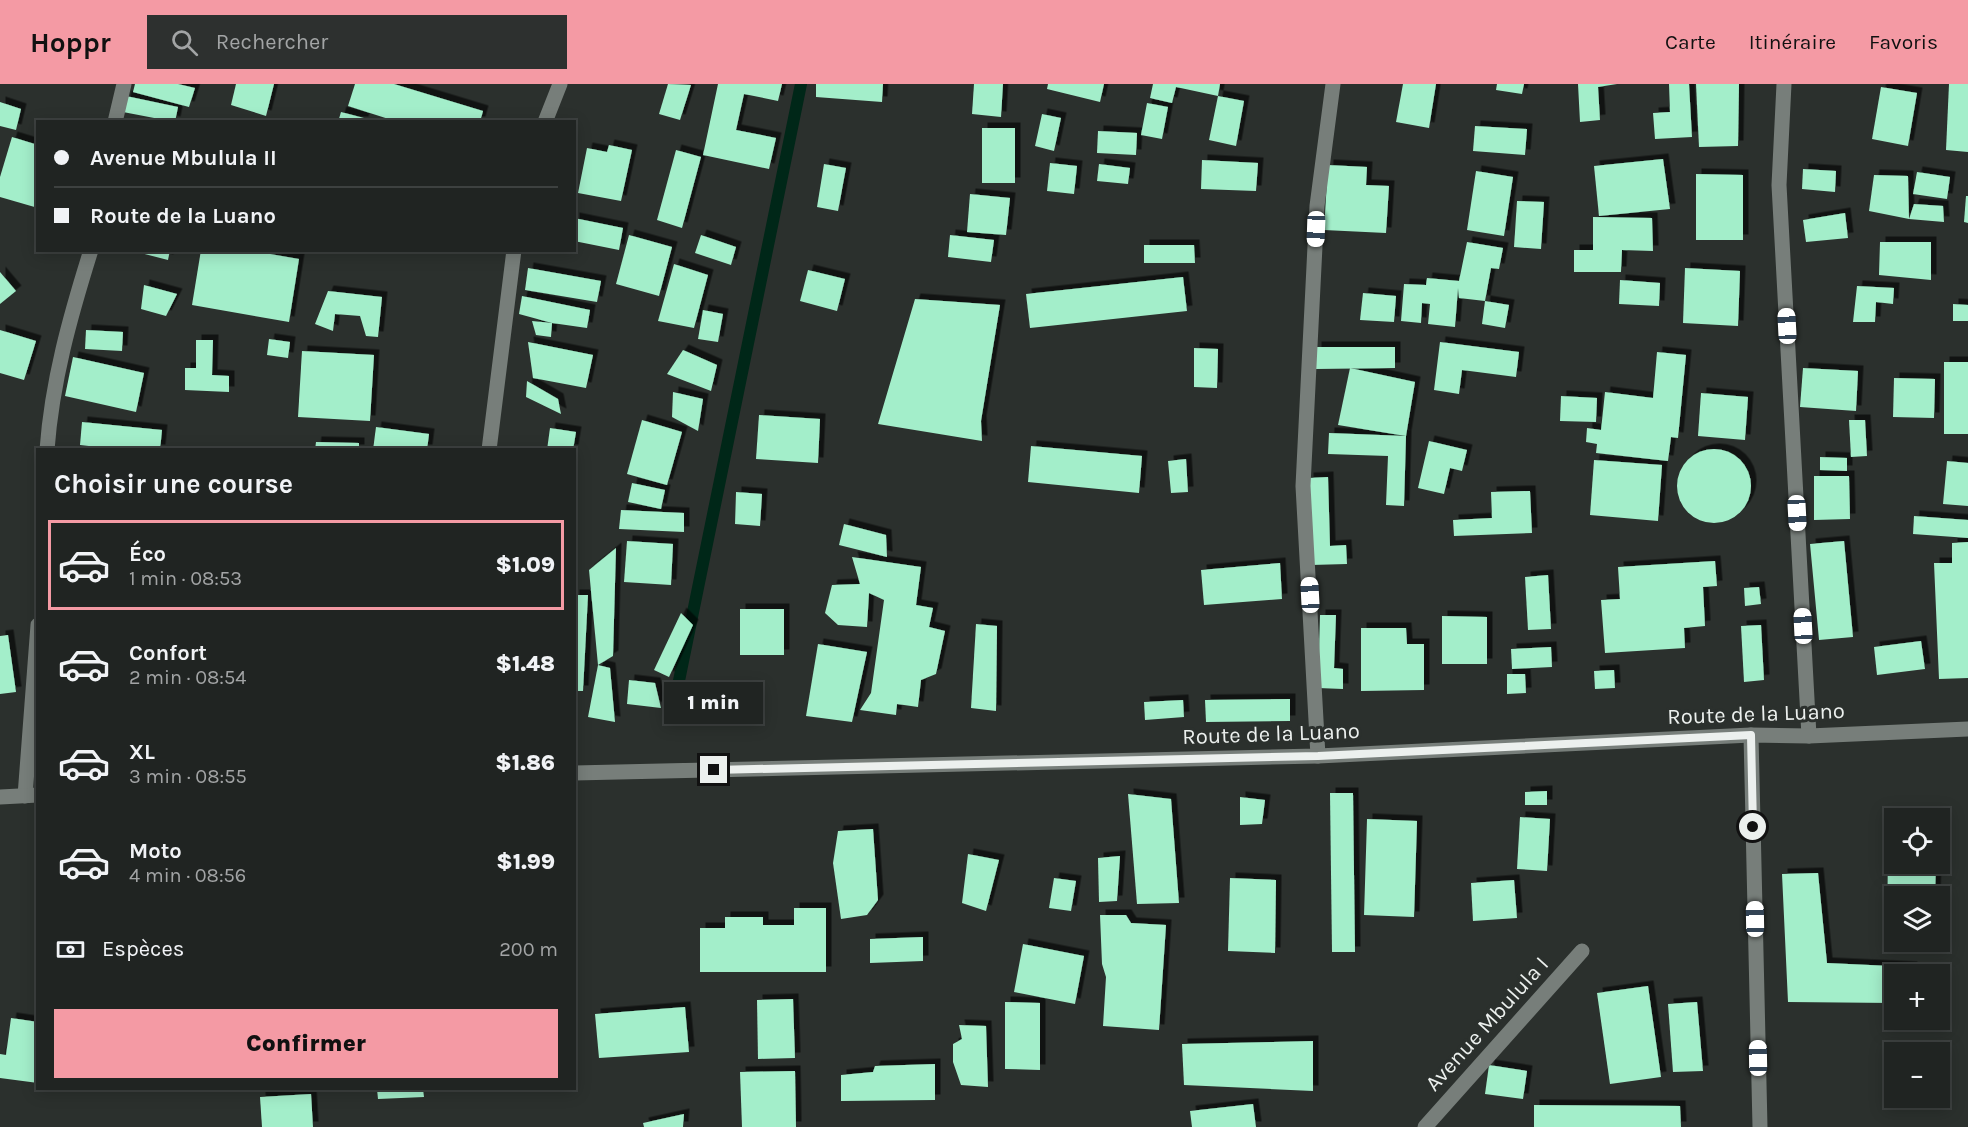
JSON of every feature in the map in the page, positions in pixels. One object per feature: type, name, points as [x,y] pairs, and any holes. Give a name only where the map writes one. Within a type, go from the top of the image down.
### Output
[{"type":"street","points":[[115,120],[124,84]]},
{"type":"street","points":[[546,120],[560,84]]},
{"type":"street","points":[[1318,756],[1303,486],[1317,206],[1333,84]]},
{"type":"street","points":[[1784,84],[1779,185],[1809,736]]},
{"type":"street","points":[[47,448],[50,411],[64,333],[90,252]]},
{"type":"street","points":[[489,448],[514,252]]},
{"type":"street","points":[[0,797],[32,796],[36,682]]},
{"type":"street","name":"Route de la Luano","points":[[576,773],[1318,756],[1751,735],[1809,736],[1968,729]]},
{"type":"street","points":[[1751,735],[1760,1127]]},
{"type":"street","name":"Avenue Mbulula I","points":[[1425,1127],[1582,951]]},
{"type":"building","points":[[135,84],[178,84],[195,88],[189,107],[133,92]]},
{"type":"building","points":[[236,84],[274,84],[266,116],[231,105]]},
{"type":"building","points":[[355,84],[394,84],[483,111],[481,120],[392,120],[348,106]]},
{"type":"building","points":[[668,84],[691,85],[680,120],[659,114]]},
{"type":"building","points":[[718,84],[782,84],[778,101],[744,94],[736,130],[776,138],[769,169],[703,155]]},
{"type":"building","points":[[816,84],[883,84],[882,102],[816,97]]},
{"type":"building","points":[[974,84],[1003,84],[1001,117],[972,114]]},
{"type":"building","points":[[1048,84],[1104,84],[1100,102],[1047,89]]},
{"type":"building","points":[[1153,84],[1220,84],[1218,96],[1176,87],[1172,103],[1150,98]]},
{"type":"building","points":[[1403,84],[1436,84],[1429,128],[1396,122]]},
{"type":"building","points":[[1497,84],[1524,84],[1522,94],[1496,90]]},
{"type":"building","points":[[1578,84],[1617,84],[1598,87],[1600,120],[1580,122]]},
{"type":"building","points":[[1669,84],[1689,84],[1692,137],[1655,139],[1653,113],[1670,112]]},
{"type":"building","points":[[1696,84],[1739,84],[1738,146],[1699,147]]},
{"type":"building","points":[[1949,84],[1968,84],[1968,152],[1946,150]]},
{"type":"building","points":[[1881,87],[1917,93],[1908,146],[1872,139]]},
{"type":"building","points":[[126,96],[178,107],[175,120],[123,112]]},
{"type":"building","points":[[1218,96],[1244,101],[1236,146],[1209,140]]},
{"type":"building","points":[[0,102],[21,109],[16,130],[0,126]]},
{"type":"building","points":[[1147,103],[1168,107],[1162,139],[1141,135]]},
{"type":"building","points":[[341,112],[364,118],[364,120],[339,120]]},
{"type":"building","points":[[1042,114],[1061,118],[1054,151],[1035,146]]},
{"type":"building","points":[[1475,126],[1527,129],[1525,155],[1473,151]]},
{"type":"building","points":[[982,128],[1015,128],[1015,183],[982,183]]},
{"type":"building","points":[[1098,131],[1137,133],[1136,155],[1097,153]]},
{"type":"building","points":[[12,137],[36,144],[36,207],[0,197],[0,177]]},
{"type":"building","points":[[609,145],[632,150],[621,201],[578,193],[587,148],[607,152]]},
{"type":"building","points":[[676,150],[701,157],[682,228],[657,220]]},
{"type":"building","points":[[1663,159],[1670,209],[1599,216],[1594,166]]},
{"type":"building","points":[[1202,160],[1258,163],[1256,191],[1201,189]]},
{"type":"building","points":[[1050,163],[1077,166],[1074,194],[1047,191]]},
{"type":"building","points":[[824,164],[846,168],[838,211],[817,207]]},
{"type":"building","points":[[1099,164],[1130,168],[1128,184],[1097,181]]},
{"type":"building","points":[[1328,165],[1367,167],[1366,185],[1389,186],[1386,233],[1324,230]]},
{"type":"building","points":[[1803,169],[1836,171],[1835,192],[1802,189]]},
{"type":"building","points":[[1476,171],[1513,177],[1504,236],[1467,230]]},
{"type":"building","points":[[1917,172],[1950,177],[1947,199],[1913,194]]},
{"type":"building","points":[[1696,174],[1743,175],[1743,240],[1696,240]]},
{"type":"building","points":[[1874,175],[1908,176],[1909,219],[1869,211]]},
{"type":"building","points":[[970,194],[1010,198],[1006,235],[967,232]]},
{"type":"building","points":[[1966,196],[1968,196],[1968,223],[1964,222]]},
{"type":"building","points":[[1517,201],[1544,202],[1541,249],[1514,247]]},
{"type":"building","points":[[1914,204],[1943,206],[1944,222],[1909,219]]},
{"type":"building","points":[[1845,213],[1848,238],[1806,242],[1803,220]]},
{"type":"building","points":[[1593,217],[1652,218],[1653,251],[1622,250],[1621,272],[1574,272],[1574,250],[1593,250]]},
{"type":"building","points":[[576,218],[623,228],[619,250],[576,241]]},
{"type":"building","points":[[629,235],[672,247],[659,296],[616,284]]},
{"type":"building","points":[[701,235],[736,247],[731,265],[695,253]]},
{"type":"building","points":[[950,235],[994,240],[991,262],[948,257]]},
{"type":"building","points":[[1467,242],[1503,248],[1499,269],[1491,268],[1485,301],[1459,298],[1458,288],[1455,327],[1428,324],[1430,304],[1422,303],[1421,323],[1401,321],[1404,284],[1426,285],[1427,278],[1459,281]]},
{"type":"building","points":[[1880,242],[1931,242],[1931,280],[1879,275]]},
{"type":"building","points":[[1144,245],[1194,245],[1195,263],[1144,263]]},
{"type":"building","points":[[137,252],[170,252],[168,260]]},
{"type":"building","points":[[201,252],[259,252],[299,259],[289,322],[192,305]]},
{"type":"building","points":[[674,264],[708,275],[694,328],[658,321]]},
{"type":"building","points":[[528,268],[601,281],[597,302],[525,290]]},
{"type":"building","points":[[1685,268],[1740,271],[1738,326],[1683,323]]},
{"type":"building","points":[[808,270],[845,279],[837,311],[800,301]]},
{"type":"building","points":[[0,272],[16,291],[0,304]]},
{"type":"building","points":[[1183,277],[1187,311],[1030,328],[1026,294]]},
{"type":"building","points":[[1620,280],[1660,283],[1659,306],[1619,304]]},
{"type":"building","points":[[144,285],[177,294],[166,316],[141,309]]},
{"type":"building","points":[[1857,286],[1894,288],[1893,304],[1876,302],[1875,322],[1853,322]]},
{"type":"building","points":[[328,291],[382,297],[378,337],[366,336],[360,316],[335,314],[333,331],[315,324]]},
{"type":"building","points":[[1363,293],[1396,296],[1394,322],[1360,320]]},
{"type":"building","points":[[522,296],[590,310],[587,328],[552,323],[519,314]]},
{"type":"building","points":[[915,299],[1000,305],[981,421],[982,441],[878,424]]},
{"type":"building","points":[[1485,301],[1509,305],[1505,328],[1482,324]]},
{"type":"building","points":[[1953,304],[1968,305],[1968,321],[1953,321]]},
{"type":"building","points":[[703,310],[723,314],[718,342],[698,339]]},
{"type":"building","points":[[532,321],[552,323],[551,337],[536,335]]},
{"type":"building","points":[[0,330],[36,341],[24,380],[0,373]]},
{"type":"building","points":[[86,330],[123,332],[122,351],[85,349]]},
{"type":"building","points":[[269,339],[290,342],[288,358],[267,355]]},
{"type":"building","points":[[196,340],[213,340],[212,375],[229,376],[229,392],[185,390],[185,368],[196,368]]},
{"type":"building","points":[[528,342],[593,355],[586,388],[533,378]]},
{"type":"building","points":[[1440,342],[1519,352],[1516,377],[1462,370],[1459,394],[1434,390]]},
{"type":"building","points":[[1316,347],[1395,347],[1395,368],[1316,369]]},
{"type":"building","points":[[1194,348],[1218,349],[1217,388],[1194,387]]},
{"type":"building","points":[[683,350],[717,365],[711,391],[667,374]]},
{"type":"building","points":[[302,351],[374,355],[370,421],[298,417]]},
{"type":"building","points":[[1657,352],[1686,355],[1678,438],[1671,437],[1668,461],[1596,453],[1597,444],[1586,442],[1587,428],[1601,430],[1605,392],[1653,398]]},
{"type":"building","points":[[73,357],[144,373],[136,412],[65,396]]},
{"type":"building","points":[[1944,362],[1968,362],[1968,434],[1944,434]]},
{"type":"building","points":[[1350,368],[1415,382],[1406,436],[1338,425]]},
{"type":"building","points":[[1803,368],[1858,371],[1856,411],[1800,407]]},
{"type":"building","points":[[1894,378],[1935,379],[1934,418],[1893,417]]},
{"type":"building","points":[[527,381],[558,399],[561,414],[526,397]]},
{"type":"building","points":[[673,392],[703,399],[698,431],[672,417]]},
{"type":"building","points":[[1701,393],[1748,397],[1745,440],[1698,436]]},
{"type":"building","points":[[1561,396],[1597,398],[1596,422],[1560,421]]},
{"type":"building","points":[[759,415],[820,419],[818,463],[756,459]]},
{"type":"building","points":[[642,420],[682,432],[667,485],[627,474]]},
{"type":"building","points":[[1849,420],[1865,420],[1867,456],[1851,457]]},
{"type":"building","points":[[82,422],[162,430],[160,448],[106,448],[80,445]]},
{"type":"building","points":[[376,427],[429,434],[427,448],[373,448]]},
{"type":"building","points":[[550,428],[576,432],[573,448],[547,448]]},
{"type":"building","points":[[1329,433],[1406,436],[1404,506],[1386,505],[1388,456],[1328,454]]},
{"type":"building","points":[[1429,441],[1467,450],[1462,471],[1450,468],[1444,494],[1418,488]]},
{"type":"building","points":[[316,442],[359,443],[359,448],[315,448]]},
{"type":"building","points":[[1031,446],[1142,456],[1139,493],[1028,482]]},
{"type":"building","points":[[1714,449],[1735,455],[1745,465],[1751,486],[1745,507],[1735,517],[1714,523],[1693,517],[1683,507],[1677,486],[1683,465],[1693,455]]},
{"type":"building","points":[[1820,457],[1847,458],[1847,471],[1820,470]]},
{"type":"building","points":[[1186,459],[1188,492],[1171,493],[1168,461]]},
{"type":"building","points":[[1594,460],[1662,465],[1658,521],[1590,515]]},
{"type":"building","points":[[1947,461],[1968,463],[1968,506],[1943,504]]},
{"type":"building","points":[[1814,476],[1849,476],[1850,519],[1814,520]]},
{"type":"building","points":[[1328,477],[1330,546],[1346,545],[1347,564],[1311,565],[1308,478]]},
{"type":"building","points":[[632,483],[665,490],[661,509],[628,502]]},
{"type":"building","points":[[1530,491],[1532,533],[1454,536],[1453,520],[1492,518],[1491,492]]},
{"type":"building","points":[[736,492],[762,494],[760,526],[735,524]]},
{"type":"building","points":[[621,510],[684,513],[684,532],[619,529]]},
{"type":"building","points":[[1914,516],[1968,520],[1968,538],[1913,534]]},
{"type":"building","points":[[844,524],[886,535],[887,557],[839,545]]},
{"type":"building","points":[[627,541],[673,544],[671,585],[624,582]]},
{"type":"building","points":[[1844,541],[1853,637],[1819,640],[1810,544]]},
{"type":"building","points":[[1968,542],[1968,678],[1939,679],[1934,563],[1952,563],[1952,543]]},
{"type":"building","points":[[616,548],[613,656],[598,665],[589,570]]},
{"type":"building","points":[[852,557],[921,567],[916,605],[933,608],[929,627],[945,631],[936,674],[921,680],[918,707],[897,704],[896,715],[860,710],[871,693],[884,600],[869,593],[867,627],[838,625],[825,613],[832,585],[860,584]]},
{"type":"building","points":[[1715,561],[1717,586],[1703,587],[1705,626],[1684,628],[1685,648],[1605,653],[1601,600],[1620,599],[1618,567]]},
{"type":"building","points":[[1280,563],[1282,599],[1204,605],[1201,570]]},
{"type":"building","points":[[1548,575],[1551,629],[1528,630],[1525,577]]},
{"type":"building","points":[[1759,587],[1761,604],[1745,606],[1744,588]]},
{"type":"building","points":[[576,595],[588,595],[583,691],[576,691]]},
{"type":"building","points":[[740,609],[784,609],[784,655],[740,655]]},
{"type":"building","points":[[681,613],[693,625],[669,677],[654,670]]},
{"type":"building","points":[[1320,615],[1336,615],[1334,668],[1343,669],[1343,689],[1318,688]]},
{"type":"building","points":[[1442,616],[1487,617],[1487,664],[1442,664]]},
{"type":"building","points":[[976,624],[997,626],[996,711],[971,708]]},
{"type":"building","points":[[1761,625],[1764,680],[1744,682],[1741,626]]},
{"type":"building","points":[[1361,628],[1406,628],[1407,644],[1424,644],[1424,690],[1361,691]]},
{"type":"building","points":[[8,635],[16,692],[0,694],[0,636]]},
{"type":"building","points":[[1921,641],[1925,669],[1877,675],[1874,647]]},
{"type":"building","points":[[818,644],[867,652],[852,722],[806,716]]},
{"type":"building","points":[[1551,647],[1552,667],[1512,669],[1511,649]]},
{"type":"building","points":[[598,665],[610,668],[615,722],[588,717]]},
{"type":"building","points":[[1614,670],[1615,688],[1595,689],[1594,671]]},
{"type":"building","points":[[1507,674],[1525,674],[1526,693],[1507,694]]},
{"type":"building","points":[[629,680],[655,683],[661,708],[627,704]]},
{"type":"building","points":[[1290,699],[1290,721],[1206,722],[1205,700]]},
{"type":"building","points":[[1183,700],[1184,717],[1145,720],[1144,702]]},
{"type":"building","points":[[1547,791],[1547,805],[1525,805],[1525,792]]},
{"type":"building","points":[[1330,793],[1353,793],[1355,952],[1332,952]]},
{"type":"building","points":[[1128,794],[1171,799],[1179,903],[1137,904]]},
{"type":"building","points":[[1240,797],[1265,800],[1262,824],[1240,825]]},
{"type":"building","points":[[1520,817],[1550,819],[1547,871],[1517,869]]},
{"type":"building","points":[[1367,819],[1417,821],[1414,917],[1364,915]]},
{"type":"building","points":[[873,829],[878,900],[867,915],[841,919],[833,863],[838,831]]},
{"type":"building","points":[[968,854],[999,860],[986,911],[962,903]]},
{"type":"building","points":[[1120,856],[1117,901],[1099,902],[1098,858]]},
{"type":"building","points":[[1818,873],[1827,963],[1884,966],[1884,1003],[1788,1002],[1782,874]]},
{"type":"building","points":[[1888,874],[1936,874],[1935,886],[1888,886]]},
{"type":"building","points":[[1054,878],[1076,881],[1071,911],[1049,908]]},
{"type":"building","points":[[1230,878],[1276,880],[1275,953],[1228,951]]},
{"type":"building","points":[[1514,880],[1517,918],[1473,921],[1471,883]]},
{"type":"building","points":[[794,908],[826,908],[826,972],[700,972],[700,928],[725,928],[725,917],[763,917],[763,925],[794,925]]},
{"type":"building","points":[[1100,915],[1126,915],[1131,923],[1166,925],[1159,1030],[1103,1026],[1106,977],[1102,964]]},
{"type":"building","points":[[923,937],[923,961],[870,963],[870,939]]},
{"type":"building","points":[[1023,944],[1084,956],[1075,1004],[1014,992]]},
{"type":"building","points":[[1648,986],[1661,1077],[1610,1084],[1597,993]]},
{"type":"building","points":[[793,999],[795,1058],[758,1059],[757,1000]]},
{"type":"building","points":[[1005,1002],[1040,1003],[1040,1070],[1005,1069]]},
{"type":"building","points":[[1697,1002],[1703,1071],[1673,1072],[1668,1004]]},
{"type":"building","points":[[685,1007],[689,1052],[599,1058],[595,1014]]},
{"type":"building","points":[[11,1018],[36,1022],[36,1083],[0,1078],[0,1054],[6,1055]]},
{"type":"building","points":[[959,1025],[986,1026],[988,1087],[961,1085],[953,1062],[953,1044],[962,1039]]},
{"type":"building","points":[[1313,1041],[1313,1091],[1184,1085],[1182,1044]]},
{"type":"building","points":[[935,1064],[935,1100],[841,1101],[841,1075],[873,1072],[875,1066]]},
{"type":"building","points":[[1489,1065],[1527,1071],[1523,1099],[1485,1094]]},
{"type":"building","points":[[795,1071],[796,1127],[742,1127],[740,1072]]},
{"type":"building","points":[[377,1090],[423,1090],[424,1097],[378,1099]]},
{"type":"building","points":[[311,1094],[313,1127],[262,1127],[260,1097]]},
{"type":"building","points":[[1253,1104],[1256,1127],[1192,1127],[1190,1111]]},
{"type":"building","points":[[1534,1105],[1680,1106],[1681,1127],[1534,1127]]},
{"type":"building","points":[[684,1114],[683,1127],[644,1127],[643,1123]]},
{"type":"waterway","points":[[672,715],[801,84]]},
{"type":"route","points":[[714,770],[1318,756],[1751,735],[1753,827]]}]
